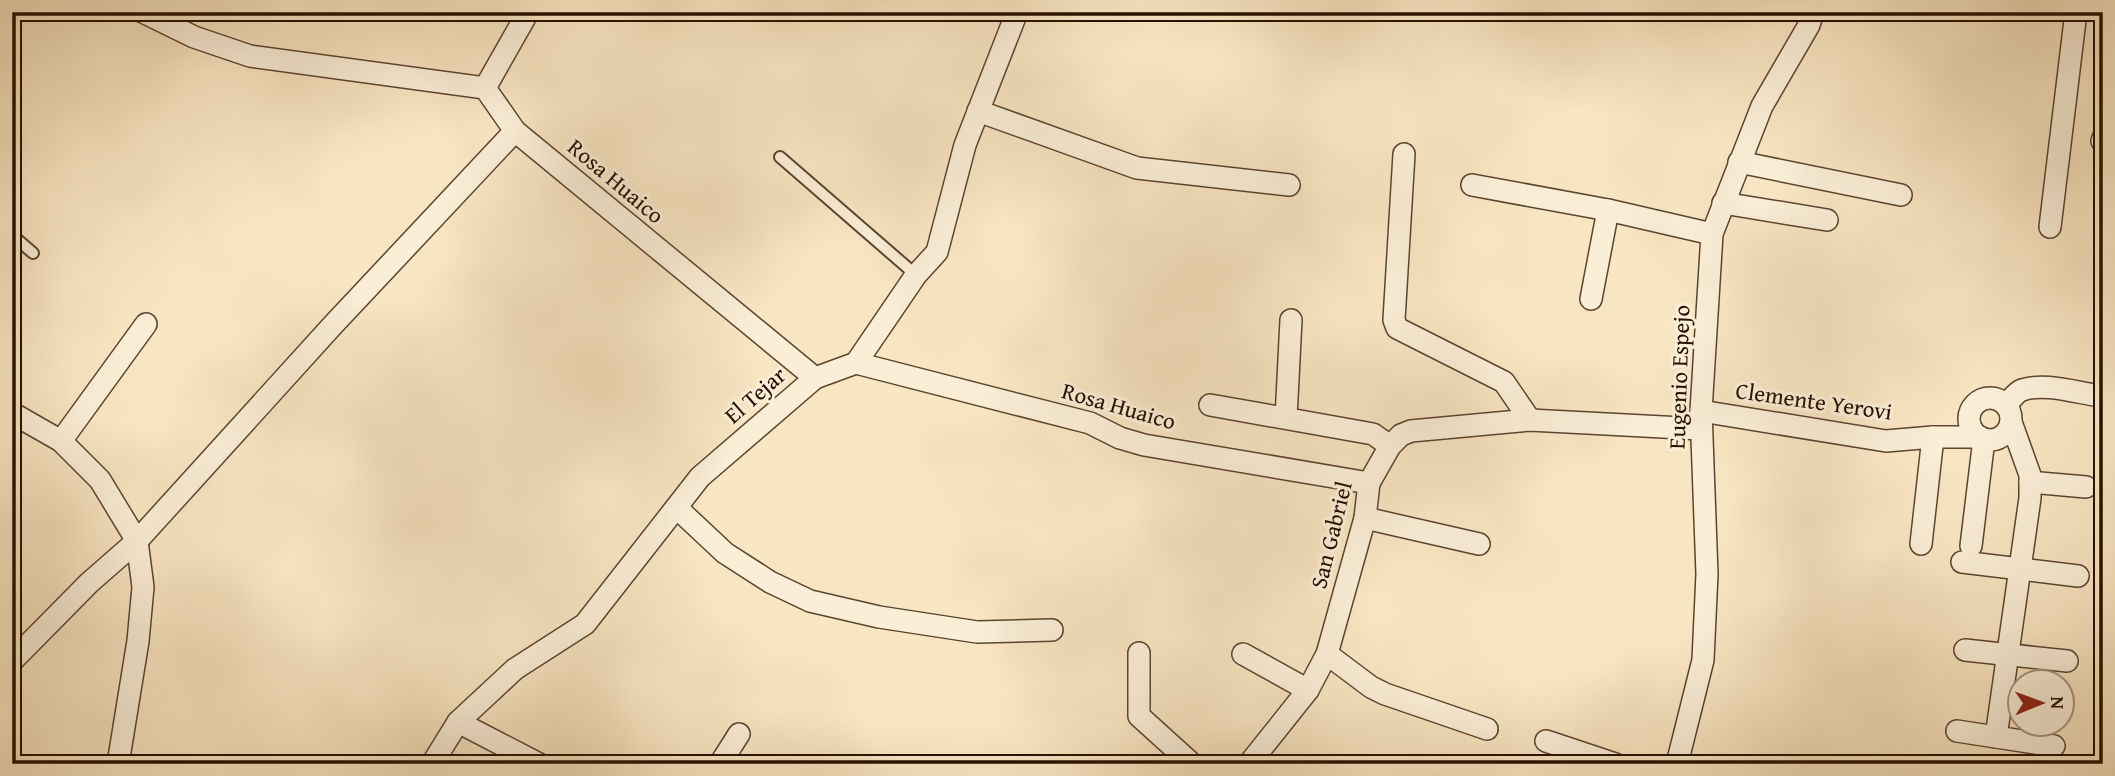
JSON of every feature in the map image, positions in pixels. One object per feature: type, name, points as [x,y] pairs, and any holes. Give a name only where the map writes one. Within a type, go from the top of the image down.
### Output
[{"type":"street","points":[[143,12],[194,37],[250,56],[485,88],[528,12]]},
{"type":"street","points":[[856,363],[916,275],[937,252],[965,145],[1017,12]]},
{"type":"street","name":"Eugenio Espejo","points":[[1677,764],[1703,660],[1707,574],[1701,420],[1712,234],[1762,106],[1809,25],[1813,12]]},
{"type":"street","points":[[2050,227],[2076,12]]},
{"type":"street","name":"Rosa Huaico","points":[[485,88],[515,131],[815,378]]},
{"type":"street","points":[[978,111],[1137,168],[1289,185]]},
{"type":"street","points":[[12,661],[114,559],[134,543],[515,131]]},
{"type":"street","points":[[1405,155],[1394,320],[1397,328],[1504,382],[1530,421]]},
{"type":"street","points":[[1738,162],[1900,195]]},
{"type":"street","points":[[1472,185],[1712,234]]},
{"type":"street","points":[[1723,203],[1827,220]]},
{"type":"street","points":[[1591,299],[1608,211]]},
{"type":"street","points":[[1286,418],[1291,320]]},
{"type":"street","points":[[61,441],[146,324]]},
{"type":"street","name":"Rosa Huaico","points":[[856,363],[1090,423],[1119,438],[1144,446],[1370,483]]},
{"type":"street","name":"El Tejar","points":[[432,764],[458,722],[515,669],[585,624],[700,477],[815,378],[856,363]]},
{"type":"street","points":[[1984,439],[2000,438],[2005,433],[2008,413],[2020,391],[2043,388],[2101,396]]},
{"type":"street","points":[[1921,544],[1925,438],[1969,414],[1976,402],[1988,397],[1995,398],[2008,413],[2030,479],[2030,498],[1996,737]]},
{"type":"street","points":[[1210,405],[1373,434],[1390,446],[1401,435],[1411,431],[1530,421],[1701,420]]},
{"type":"street","points":[[12,413],[61,441],[100,480],[134,543],[143,587],[138,640],[118,764]]},
{"type":"street","points":[[1969,414],[1971,428],[2030,479],[2086,487]]},
{"type":"street","name":"Clemente Yerovi","points":[[1701,420],[1886,441],[1925,438],[1984,439]]},
{"type":"street","points":[[1984,439],[1966,554],[2020,568],[2078,576]]},
{"type":"street","name":"San Gabriel","points":[[1249,764],[1308,690],[1327,654],[1365,518],[1370,483],[1390,446]]},
{"type":"street","points":[[677,508],[725,553],[770,582],[810,601],[880,617],[977,632],[1052,630]]},
{"type":"street","points":[[1365,518],[1479,544]]},
{"type":"street","points":[[1965,650],[2067,661]]},
{"type":"street","points":[[1139,653],[1139,716],[1192,764]]},
{"type":"street","points":[[1243,654],[1308,690]]},
{"type":"street","points":[[1327,654],[1371,687],[1385,694],[1487,729]]},
{"type":"street","points":[[458,722],[539,764]]},
{"type":"street","points":[[1957,731],[2054,746]]},
{"type":"street","points":[[720,764],[739,734]]},
{"type":"street","points":[[1546,741],[1615,764]]},
{"type":"lane","points":[[780,157],[916,275]]},
{"type":"lane","points":[[12,236],[33,253]]}]
